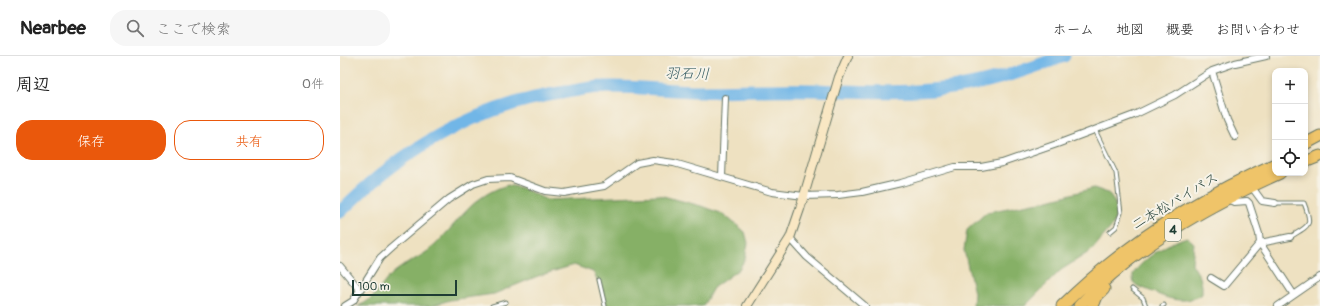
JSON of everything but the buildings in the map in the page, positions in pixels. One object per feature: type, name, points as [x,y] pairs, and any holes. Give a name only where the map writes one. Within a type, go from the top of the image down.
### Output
[{"type":"highway","points":[[1308,142],[1320,136]]},
{"type":"highway","points":[[1308,150],[1320,144]]},
{"type":"highway","points":[[1308,161],[1320,156]]},
{"type":"highway","points":[[1247,182],[1272,162]]},
{"type":"highway","name":"二本松バイパス","points":[[1062,306],[1080,302],[1157,240],[1226,198],[1272,166]]},
{"type":"highway","name":"二本松バイパス","points":[[1080,302],[1116,257],[1138,240],[1191,206],[1247,182],[1272,175]]},
{"type":"highway","points":[[1093,306],[1097,296],[1150,249],[1157,240]]},
{"type":"street","points":[[747,306],[790,238],[832,100],[848,56]]},
{"type":"street","points":[[345,306],[353,301],[380,258],[449,198],[484,180],[510,178],[545,191],[564,193],[604,186],[637,163],[653,160],[674,163],[772,192],[804,196],[838,195],[862,192],[906,182],[955,167],[981,167],[1009,160],[1096,130],[1134,115],[1175,95],[1212,71],[1236,63],[1266,56]]},
{"type":"street","points":[[1212,71],[1227,120],[1235,137]]},
{"type":"street","points":[[722,178],[725,98]]},
{"type":"street","points":[[1247,182],[1262,201],[1275,203]]},
{"type":"street","points":[[1226,198],[1234,202],[1247,201],[1249,203],[1259,234],[1260,243],[1294,295]]},
{"type":"street","points":[[1211,278],[1224,286],[1260,243],[1290,237]]},
{"type":"street","points":[[790,238],[807,257],[865,306]]},
{"type":"street","points":[[340,266],[360,290]]},
{"type":"street","points":[[1278,306],[1320,277]]},
{"type":"lane","points":[[1096,130],[1116,172],[1121,213],[1116,227],[1110,232]]},
{"type":"lane","points":[[1275,203],[1304,204],[1310,224],[1290,237]]},
{"type":"lane","points":[[599,280],[605,306]]},
{"type":"lane","points":[[1132,289],[1143,298],[1146,306]]},
{"type":"lane","points":[[492,306],[506,302]]},
{"type":"green space","points":[[508,185],[524,189],[547,200],[659,195],[701,206],[723,214],[745,232],[748,243],[745,259],[739,269],[713,288],[703,306],[607,306],[601,286],[593,272],[574,265],[538,276],[494,294],[450,300],[431,306],[358,306],[373,297],[396,271],[434,246],[475,202],[485,195]]},
{"type":"green space","points":[[1094,188],[1108,193],[1115,203],[1117,213],[1113,225],[1092,250],[1061,270],[1025,306],[973,306],[974,293],[964,250],[967,230],[987,212],[1045,201]]},
{"type":"green space","points":[[1187,237],[1194,243],[1192,264],[1200,277],[1202,294],[1188,300],[1175,300],[1137,286],[1134,283],[1133,274],[1150,256],[1164,247]]},
{"type":"waterway","name":"羽石川","points":[[340,212],[389,168],[443,133],[502,107],[534,98],[604,87],[693,91],[800,90],[890,92],[946,89],[990,80],[1064,56]]}]
